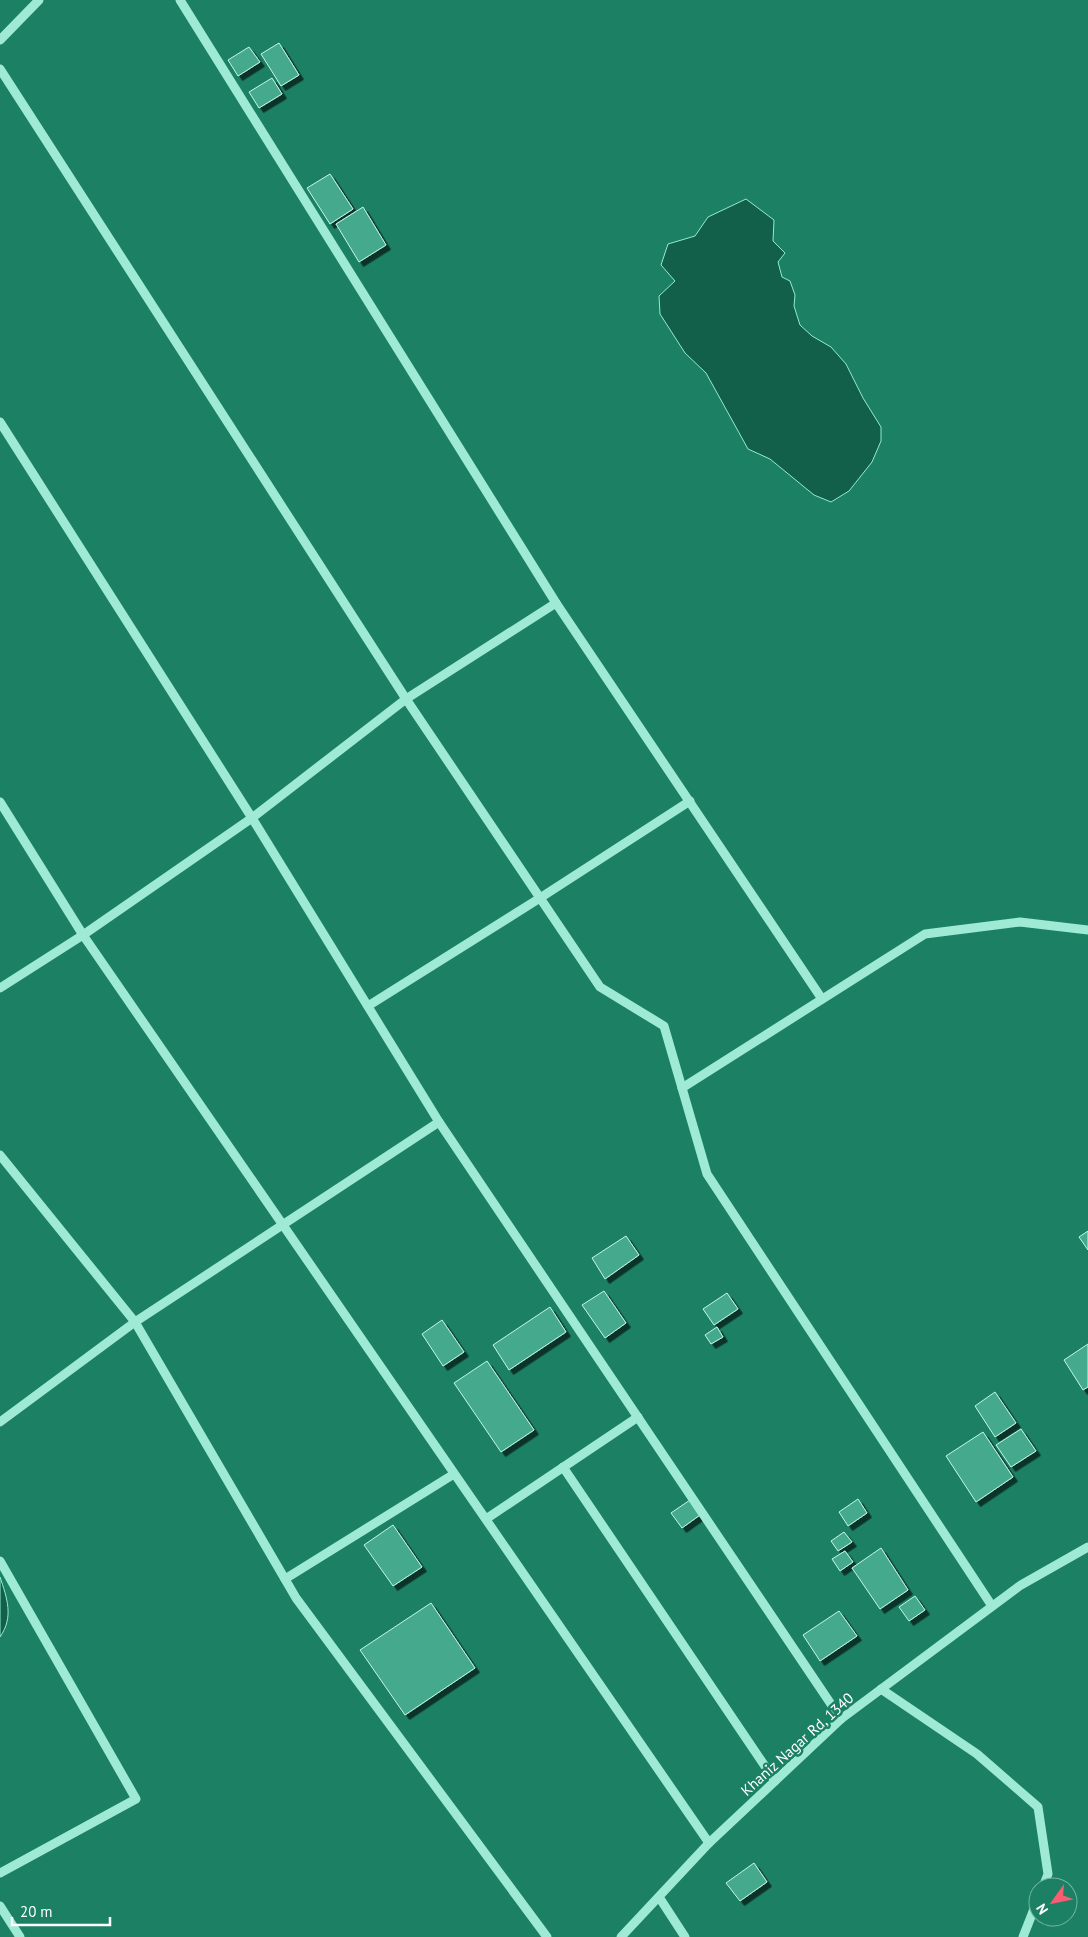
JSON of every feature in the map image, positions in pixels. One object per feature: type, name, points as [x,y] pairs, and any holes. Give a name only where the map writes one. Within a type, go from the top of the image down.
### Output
[{"type":"street","points":[[0,40],[39,0]]},
{"type":"street","points":[[180,0],[556,603],[822,999]]},
{"type":"street","points":[[0,69],[406,699],[600,986],[664,1026],[707,1174],[992,1606]]},
{"type":"street","points":[[0,422],[252,818],[439,1122],[841,1719]]},
{"type":"street","points":[[0,988],[83,935],[252,818],[406,699],[556,603]]},
{"type":"street","points":[[368,1006],[690,801]]},
{"type":"street","points":[[0,802],[83,935],[709,1843]]},
{"type":"street","points":[[682,1088],[925,934],[1020,922],[1088,930]]},
{"type":"street","points":[[0,1422],[134,1322],[439,1122]]},
{"type":"street","points":[[0,1155],[134,1322],[296,1598],[547,1937]]},
{"type":"street","points":[[486,1519],[638,1417]]},
{"type":"street","points":[[563,1467],[775,1781]]},
{"type":"street","points":[[285,1579],[454,1474]]},
{"type":"street","name":"Khaniz Nagar Rd, 1340","points":[[621,1937],[709,1843],[841,1719],[1021,1585],[1088,1547]]},
{"type":"street","points":[[0,1561],[136,1798],[0,1873]]},
{"type":"street","points":[[881,1689],[976,1754],[1038,1807],[1048,1874],[1047,1877]]},
{"type":"street","points":[[659,1897],[685,1937]]},
{"type":"street","points":[[0,1906],[20,1937]]},
{"type":"street","points":[[1023,1937],[1028,1924]]},
{"type":"shaded area","points":[[746,199],[774,220],[773,241],[785,253],[778,262],[782,277],[790,281],[795,295],[794,306],[800,325],[812,336],[831,347],[846,364],[863,398],[881,427],[881,441],[872,462],[849,491],[831,502],[814,495],[770,459],[748,449],[706,373],[685,353],[660,314],[659,296],[675,281],[661,265],[668,244],[695,236],[708,217]]},
{"type":"shaded area","points":[[0,1577],[7,1600],[8,1615],[0,1637]]},
{"type":"building","points":[[279,43],[299,75],[281,86],[261,54]]},
{"type":"building","points":[[249,47],[260,62],[238,76],[228,60]]},
{"type":"building","points":[[272,78],[282,94],[259,108],[249,92]]},
{"type":"building","points":[[330,174],[353,209],[330,224],[307,188]]},
{"type":"building","points":[[363,207],[386,245],[359,262],[336,224]]},
{"type":"building","points":[[1088,1231],[1088,1250],[1079,1237]]},
{"type":"building","points":[[626,1236],[639,1255],[605,1279],[592,1258]]},
{"type":"building","points":[[604,1291],[626,1323],[605,1338],[582,1305]]},
{"type":"building","points":[[727,1293],[738,1309],[714,1325],[703,1309]]},
{"type":"building","points":[[550,1307],[566,1332],[509,1370],[493,1345]]},
{"type":"building","points":[[442,1320],[464,1352],[443,1366],[422,1334]]},
{"type":"building","points":[[717,1327],[723,1337],[711,1344],[705,1335]]},
{"type":"building","points":[[1088,1344],[1088,1387],[1083,1390],[1064,1360]]},
{"type":"building","points":[[487,1361],[534,1430],[501,1452],[454,1383]]},
{"type":"building","points":[[995,1392],[1016,1423],[995,1437],[975,1406]]},
{"type":"building","points":[[1021,1429],[1036,1451],[1011,1467],[996,1445]]},
{"type":"building","points":[[983,1432],[1013,1477],[976,1502],[946,1456]]},
{"type":"building","points":[[858,1499],[867,1513],[848,1526],[839,1512]]},
{"type":"building","points":[[690,1500],[700,1515],[682,1528],[671,1513]]},
{"type":"building","points":[[393,1525],[422,1567],[393,1586],[364,1545]]},
{"type":"building","points":[[844,1532],[852,1542],[838,1551],[831,1541]]},
{"type":"building","points":[[881,1548],[908,1590],[880,1609],[852,1568]]},
{"type":"building","points":[[845,1551],[853,1562],[840,1571],[832,1559]]},
{"type":"building","points":[[915,1596],[925,1610],[909,1621],[899,1607]]},
{"type":"building","points":[[431,1603],[475,1668],[405,1715],[360,1650]]},
{"type":"building","points":[[839,1611],[857,1636],[820,1661],[803,1635]]},
{"type":"building","points":[[754,1863],[767,1882],[740,1901],[726,1883]]}]
